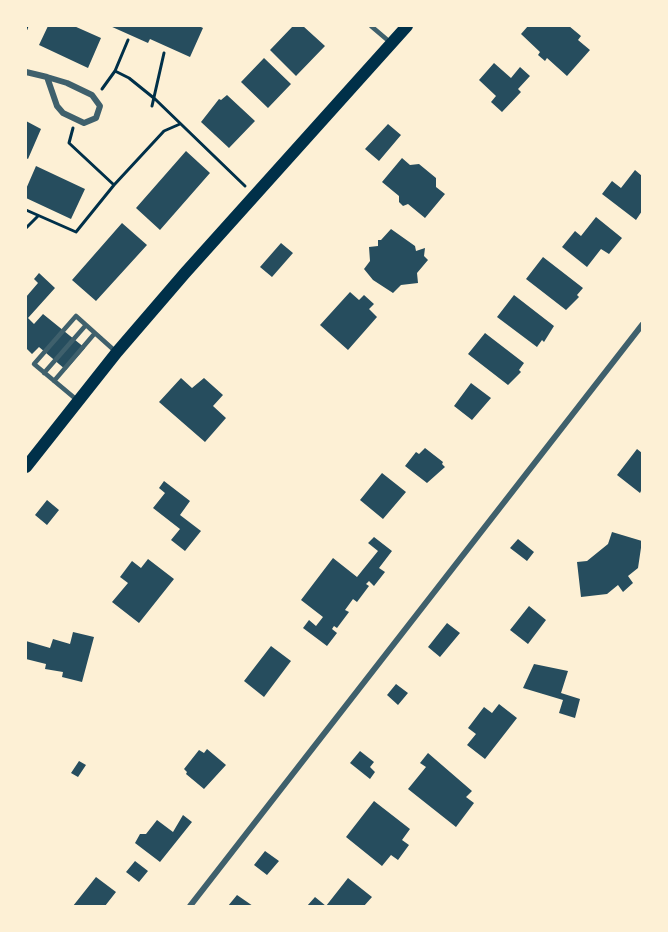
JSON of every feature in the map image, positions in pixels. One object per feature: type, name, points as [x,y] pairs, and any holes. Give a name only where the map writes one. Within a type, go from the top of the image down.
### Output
[{"type":"main road","points":[[26,467],[117,352],[407,26]]},
{"type":"street","points":[[26,72],[47,77],[67,83],[96,98],[100,108],[96,118],[88,123],[75,120],[57,106],[47,77]]},
{"type":"street","points":[[190,906],[642,325]]},
{"type":"lane","points":[[371,26],[391,43]]},
{"type":"lane","points":[[77,400],[34,364],[76,316],[117,352]]},
{"type":"lane","points":[[44,373],[86,325]]},
{"type":"lane","points":[[54,381],[95,333]]},
{"type":"path","points":[[96,98],[115,71],[128,40]]},
{"type":"path","points":[[152,106],[164,53]]},
{"type":"path","points":[[115,71],[129,78],[154,99],[255,195]]},
{"type":"path","points":[[75,120],[69,143],[114,185]]},
{"type":"path","points":[[26,210],[76,232],[114,185],[164,131],[181,123]]},
{"type":"path","points":[[26,228],[38,216]]},
{"type":"building","points":[[48,26],[74,26],[101,38],[88,68],[39,45]]},
{"type":"building","points":[[110,26],[199,26],[203,28],[190,57],[150,39],[148,43]]},
{"type":"building","points":[[293,26],[303,26],[325,46],[296,76],[270,50]]},
{"type":"building","points":[[528,26],[569,26],[581,36],[578,40],[590,50],[567,76],[547,58],[545,61],[538,55],[540,52],[521,34]]},
{"type":"building","points":[[264,58],[291,84],[268,108],[241,82]]},
{"type":"building","points":[[494,63],[511,78],[520,67],[530,76],[518,89],[521,92],[502,112],[491,102],[496,96],[479,80]]},
{"type":"building","points":[[227,95],[255,121],[229,148],[201,122],[219,99]]},
{"type":"building","points":[[26,121],[41,129],[28,159],[26,158]]},
{"type":"building","points":[[388,124],[401,135],[379,161],[365,149]]},
{"type":"building","points":[[186,151],[210,173],[160,230],[136,208]]},
{"type":"building","points":[[402,158],[410,165],[419,164],[436,178],[436,187],[445,194],[425,218],[408,204],[403,206],[399,202],[399,196],[382,182]]},
{"type":"building","points":[[36,166],[85,189],[71,219],[26,198],[26,189]]},
{"type":"building","points":[[635,170],[642,176],[642,211],[636,220],[602,194],[612,181],[621,188]]},
{"type":"building","points":[[596,217],[622,238],[609,254],[601,249],[587,267],[562,247],[575,231],[581,236]]},
{"type":"building","points":[[122,223],[147,245],[96,301],[72,280]]},
{"type":"building","points":[[391,229],[415,246],[416,251],[425,248],[424,256],[428,260],[417,273],[418,283],[401,285],[393,293],[373,280],[364,269],[370,261],[369,247],[378,246],[378,240],[381,240]]},
{"type":"building","points":[[281,243],[293,253],[272,277],[260,267]]},
{"type":"building","points":[[543,257],[583,288],[577,295],[579,297],[566,310],[526,279]]},
{"type":"building","points":[[39,273],[55,288],[28,318],[34,324],[43,314],[85,348],[66,370],[39,347],[32,354],[26,348],[26,297],[38,283],[34,279]]},
{"type":"building","points":[[350,292],[359,300],[364,295],[374,304],[369,309],[377,317],[348,350],[320,325]]},
{"type":"building","points":[[514,295],[554,326],[544,342],[542,340],[537,347],[497,317]]},
{"type":"building","points":[[485,333],[524,363],[519,370],[521,372],[508,385],[468,354]]},
{"type":"building","points":[[181,378],[192,388],[204,378],[223,395],[213,406],[226,418],[205,442],[159,402]]},
{"type":"building","points":[[471,383],[491,398],[472,420],[454,406]]},
{"type":"building","points":[[425,448],[443,462],[445,467],[427,483],[405,466],[416,452],[419,454]]},
{"type":"building","points":[[637,449],[642,453],[640,493],[617,475]]},
{"type":"building","points":[[382,473],[406,492],[383,519],[360,500]]},
{"type":"building","points":[[164,481],[190,501],[180,515],[201,531],[185,551],[171,540],[180,529],[153,508],[165,493],[159,488]]},
{"type":"building","points":[[47,500],[59,510],[47,525],[35,515]]},
{"type":"building","points":[[612,532],[642,541],[638,568],[628,576],[633,583],[623,592],[618,585],[607,594],[581,597],[577,562],[587,561],[608,544]]},
{"type":"building","points":[[374,537],[392,551],[379,568],[385,572],[374,586],[369,581],[366,584],[369,586],[357,602],[353,599],[345,610],[349,612],[337,628],[334,626],[332,629],[337,633],[327,646],[303,628],[309,620],[316,626],[323,617],[301,600],[333,558],[357,577],[378,551],[368,543]]},
{"type":"building","points":[[518,539],[534,552],[527,561],[510,548]]},
{"type":"building","points":[[148,559],[174,579],[139,623],[112,602],[128,583],[120,577],[132,561],[141,568]]},
{"type":"building","points":[[529,606],[546,620],[528,644],[510,630]]},
{"type":"building","points":[[447,623],[460,633],[440,657],[428,647]]},
{"type":"building","points":[[73,632],[94,637],[82,682],[62,677],[63,672],[45,669],[46,664],[26,659],[26,641],[50,648],[53,639],[70,644]]},
{"type":"building","points":[[271,646],[291,661],[264,697],[244,681]]},
{"type":"building","points":[[534,664],[568,671],[561,693],[580,699],[575,718],[559,713],[563,700],[523,688]]},
{"type":"building","points":[[396,684],[408,693],[398,705],[387,695]]},
{"type":"building","points":[[499,704],[517,718],[485,759],[467,745],[476,734],[468,728],[484,707],[492,713]]},
{"type":"building","points":[[207,749],[226,765],[204,789],[186,774],[184,769],[199,750],[204,753]]},
{"type":"building","points":[[360,751],[374,762],[370,767],[375,772],[370,779],[350,763]]},
{"type":"building","points":[[428,753],[472,791],[466,797],[474,803],[456,827],[408,789],[426,767],[420,763]]},
{"type":"building","points":[[79,761],[86,765],[78,777],[71,773]]},
{"type":"building","points":[[374,801],[410,829],[402,840],[409,845],[398,860],[391,855],[382,866],[346,837]]},
{"type":"building","points":[[183,815],[192,822],[160,862],[135,843],[140,834],[146,834],[157,820],[173,832]]},
{"type":"building","points":[[265,851],[279,861],[267,875],[254,865]]},
{"type":"building","points":[[135,861],[148,871],[139,882],[126,872]]},
{"type":"building","points":[[96,877],[116,892],[105,906],[73,906]]},
{"type":"building","points":[[348,878],[372,897],[364,906],[326,906]]},
{"type":"building","points":[[237,895],[253,906],[228,906]]},
{"type":"building","points":[[315,897],[326,906],[307,906]]}]
